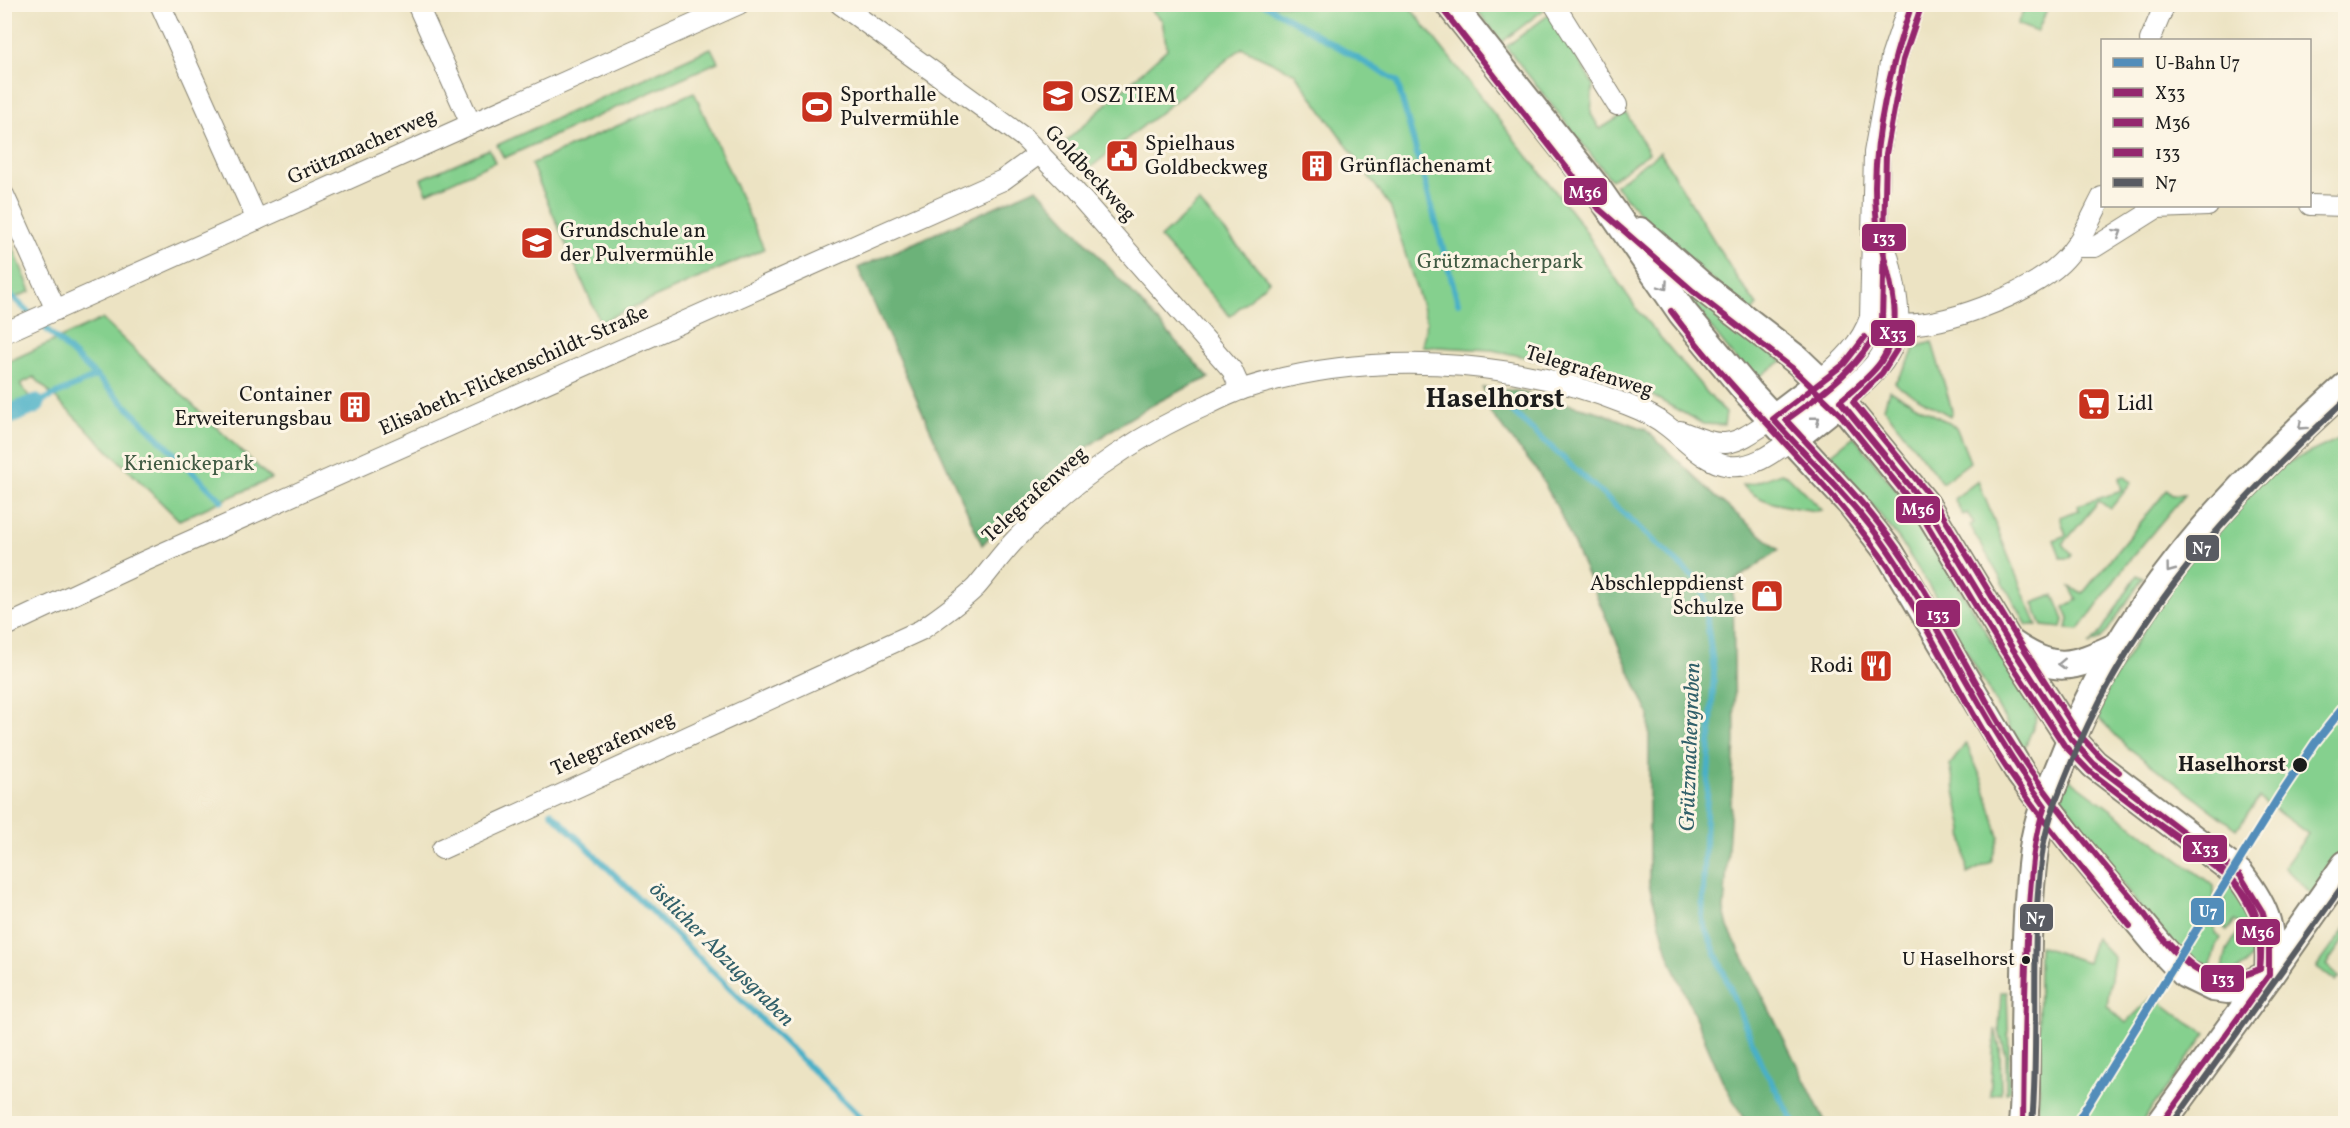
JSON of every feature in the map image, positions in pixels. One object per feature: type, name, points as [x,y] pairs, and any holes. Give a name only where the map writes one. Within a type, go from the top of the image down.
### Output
[{"type":"main road","points":[[1450,4],[1606,203],[1682,312],[1791,440],[1852,504],[1889,552],[1998,739],[2021,774],[2130,912],[2186,974],[2202,983],[2228,989],[2246,986],[2269,975]]},
{"type":"main road","points":[[1606,203],[1700,285],[1797,360],[1831,391],[1926,506],[2009,643],[2071,739],[2094,764],[2240,875],[2259,899],[2268,927],[2271,949],[2269,975]]},
{"type":"main road","points":[[2023,1124],[2026,960],[2031,877],[2037,828],[2071,739],[2117,647],[2150,596],[2197,536],[2276,452],[2346,387]]},
{"type":"main road","points":[[1773,419],[1831,391]]},
{"type":"main road","points":[[1791,440],[1831,391]]},
{"type":"main road","points":[[2009,643],[2039,662],[2061,665],[2084,661],[2117,647]]},
{"type":"main road","points":[[2160,1124],[2346,865]]},
{"type":"street","points":[[160,4],[256,220]]},
{"type":"street","points":[[417,4],[471,124]]},
{"type":"street","name":"Grützmacherweg","points":[[5,332],[739,4]]},
{"type":"street","name":"Goldbeckweg","points":[[840,4],[1010,126],[1040,153],[1232,370],[1241,390]]},
{"type":"street","points":[[1554,4],[1617,105]]},
{"type":"street","points":[[1831,391],[1868,333],[1874,318],[1875,177],[1882,117],[1894,58],[1912,4]]},
{"type":"street","points":[[2150,39],[2165,4]]},
{"type":"street","name":"Elisabeth-Flickenschildt-Straße","points":[[4,627],[1003,180],[1040,153]]},
{"type":"street","points":[[4,195],[49,313]]},
{"type":"street","points":[[1896,324],[1916,326],[1996,303],[2043,278],[2076,247],[2101,201]]},
{"type":"street","points":[[2311,205],[2346,206]]},
{"type":"street","points":[[2076,247],[2095,247],[2152,207]]},
{"type":"street","points":[[1831,391],[1868,377],[1891,344],[1896,324],[1895,296],[1876,218]]},
{"type":"street","name":"Telegrafenweg","points":[[442,849],[921,630],[974,589],[1017,538],[1088,474],[1176,418],[1241,390],[1331,369],[1377,364],[1447,365],[1503,371],[1555,382],[1627,404],[1666,425],[1708,442],[1732,443],[1773,419]]},
{"type":"street","name":"Telegrafenweg","points":[[1666,425],[1700,454],[1727,465],[1742,466],[1755,462],[1791,440]]},
{"type":"green space","points":[[1545,4],[1547,7],[1502,42],[1473,5]]},
{"type":"green space","name":"Grützmacherpark","points":[[1145,5],[1408,5],[1581,224],[1639,312],[1726,413],[1724,425],[1703,424],[1649,394],[1568,366],[1492,350],[1422,346],[1427,322],[1390,206],[1295,73],[1242,48],[1086,171],[1062,145],[1167,49],[1162,20]]},
{"type":"green space","points":[[2026,5],[2034,5],[2047,10],[2037,32],[2017,24]]},
{"type":"green space","points":[[1551,13],[1593,84],[1591,114],[1600,129],[1626,113],[1649,153],[1611,180],[1506,47]]},
{"type":"green space","points":[[711,48],[718,62],[504,158],[497,145]]},
{"type":"green space","points":[[694,92],[764,249],[600,322],[531,164]]},
{"type":"green space","points":[[489,149],[495,162],[427,193],[421,179]]},
{"type":"green space","points":[[1660,152],[1735,275],[1757,305],[1751,314],[1647,222],[1615,185]]},
{"type":"green space","points":[[1037,188],[1209,378],[1142,411],[1113,429],[1034,493],[982,545],[858,268]]},
{"type":"green space","points":[[1199,202],[1269,281],[1230,316],[1160,238]]},
{"type":"green space","points":[[5,228],[31,291],[4,302]]},
{"type":"green space","points":[[1655,257],[1782,361],[1753,381]]},
{"type":"green space","name":"Krienickepark","points":[[102,319],[271,479],[179,520],[34,377],[20,384],[35,404],[5,417],[5,363]]},
{"type":"green space","points":[[1932,342],[1952,410],[1950,416],[1899,387],[1895,382],[1908,363],[1915,347]]},
{"type":"green space","points":[[1483,388],[1516,391],[1599,412],[1645,429],[1715,496],[1779,550],[1733,582],[1735,743],[1724,910],[1728,927],[1826,1123],[1746,1123],[1723,1082],[1669,956],[1649,885],[1649,715],[1559,511],[1538,472],[1490,412]]},
{"type":"green space","points":[[1889,390],[1956,427],[1970,462],[1942,483],[1884,408]]},
{"type":"green space","points":[[1854,436],[1917,517],[2037,717],[2023,752],[1917,566],[1883,519],[1829,456]]},
{"type":"green space","points":[[2345,436],[2345,848],[2312,895],[2284,867],[2308,834],[2259,798],[2237,829],[2126,746],[2093,712],[2178,574],[2270,471]]},
{"type":"green space","points":[[1781,473],[1788,476],[1822,510],[1796,508],[1766,501],[1742,485]]},
{"type":"green space","points":[[2124,476],[2131,482],[2130,485],[2110,509],[2099,501],[2063,544],[2072,554],[2069,558],[2061,558],[2054,540],[2066,535],[2060,517],[2079,510],[2078,505],[2122,491],[2119,478]]},
{"type":"green space","points":[[1978,481],[2037,625],[2027,625],[1970,525],[1974,523],[1967,513],[1963,515],[1954,499]]},
{"type":"green space","points":[[2167,490],[2172,495],[2185,494],[2128,562],[2079,630],[2067,629],[2069,619],[2064,607],[2077,600],[2070,587],[2083,593]]},
{"type":"green space","points":[[2137,575],[2143,578],[2106,633],[2089,645],[2099,635]]},
{"type":"green space","points":[[2054,595],[2064,620],[2062,628],[2042,626],[2033,603]]},
{"type":"green space","points":[[1966,743],[1983,782],[1999,837],[1991,862],[1967,874],[1963,830],[1950,765]]},
{"type":"green space","points":[[2067,777],[2214,886],[2215,933],[2221,938],[2216,945],[2209,972],[2203,971],[2160,933],[2061,804],[2062,791]]},
{"type":"green space","points":[[2224,878],[2251,910],[2256,938],[2254,954],[2246,965],[2222,974],[2227,950],[2242,926],[2235,921],[2227,931],[2224,927]]},
{"type":"green space","points":[[2345,928],[2345,938],[2326,965],[2340,978],[2335,981],[2317,967]]},
{"type":"green space","points":[[2095,938],[2114,958],[2107,1006],[2126,1023],[2153,996],[2206,1034],[2141,1123],[2038,1124],[2039,946],[2087,962]]},
{"type":"green space","points":[[2001,992],[2007,992],[2010,1091],[2006,1092],[2006,1055],[1999,1030]]},
{"type":"green space","points":[[1995,1029],[2000,1049],[2001,1093],[1990,1096]]},
{"type":"waterway","name":"Grützmachergraben","points":[[1264,4],[1397,81],[1458,303]]},
{"type":"waterway","name":"östlicher Abzugsgraben","points":[[4,289],[222,501]]},
{"type":"waterway","points":[[35,404],[96,376]]},
{"type":"waterway","points":[[4,417],[35,404]]},
{"type":"waterway","name":"Grützmachergraben","points":[[1504,404],[1702,585],[1714,672],[1702,920],[1760,1061],[1795,1124]]},
{"type":"waterway","name":"östlicher Abzugsgraben","points":[[551,812],[867,1124]]},
{"type":"metro line","name":"U7","points":[[2076,1124],[2280,795],[2315,743],[2346,704]]},
{"type":"transit line","name":"X33","points":[[1912,4],[1886,94],[1876,164],[1876,218],[1894,301],[1893,332],[1880,363],[1840,401],[1926,506],[2009,643],[2071,739],[2094,764],[2240,875],[2262,911],[2269,933],[2269,975],[2161,1124]]},
{"type":"transit line","name":"133","points":[[1921,7],[1903,60],[1886,154],[1882,321],[1874,337],[1853,365],[1815,399],[1786,420],[1884,530],[1926,593],[2020,756],[2066,819],[2133,899],[2164,941],[2182,960],[2211,977],[2232,978],[2260,969],[2259,924],[2250,902],[2228,875],[2213,862],[2154,820]]},
{"type":"transit line","name":"M36","points":[[1443,10],[1599,209],[1694,292],[1791,367],[1841,415],[1919,511],[2001,648],[2064,745],[2089,771],[2233,881],[2247,902],[2256,922],[2260,944],[2260,969],[2232,977],[2210,975],[2190,963],[2169,943]]},
{"type":"transit line","name":"M36","points":[[1671,311],[1722,373],[1856,523],[1880,555],[1924,624],[1976,719],[2005,766],[2057,837],[2130,926]]},
{"type":"transit line","name":"X33","points":[[1865,337],[1844,364],[1773,419],[1849,501],[1890,553],[2004,744],[2045,806],[2031,876],[2025,996],[2023,1124]]},
{"type":"transit line","name":"133","points":[[1899,346],[1882,373],[1853,402],[1934,501],[2078,733],[2100,757],[2119,772]]},
{"type":"transit line","name":"N7","points":[[2032,1124],[2036,916],[2043,847],[2057,797],[2077,749],[2102,697],[2129,649],[2192,560],[2265,478],[2346,400]]},
{"type":"transit line","name":"N7","points":[[2172,1124],[2346,881]]},
{"type":"place","name":"OSZ TIEM","points":[[1058,96]]},
{"type":"place","name":"Sporthalle Pulvermühle","points":[[817,107]]},
{"type":"place","name":"Spielhaus Goldbeckweg","points":[[1122,156]]},
{"type":"place","name":"Grünflächenamt","points":[[1317,166]]},
{"type":"place","name":"Grundschule an der Pulvermühle","points":[[537,243]]},
{"type":"place","name":"Lidl","points":[[2094,404]]},
{"type":"place","name":"Container Erweiterungsbau","points":[[355,407]]},
{"type":"place","name":"Abschleppdienst Schulze","points":[[1767,596]]},
{"type":"place","name":"Rodi","points":[[1876,666]]},
{"type":"place","name":"Haselhorst","points":[[2300,765]]},
{"type":"place","name":"U Haselhorst","points":[[2026,960]]},
{"type":"district","name":"Haselhorst","points":[[1495,400]]}]
